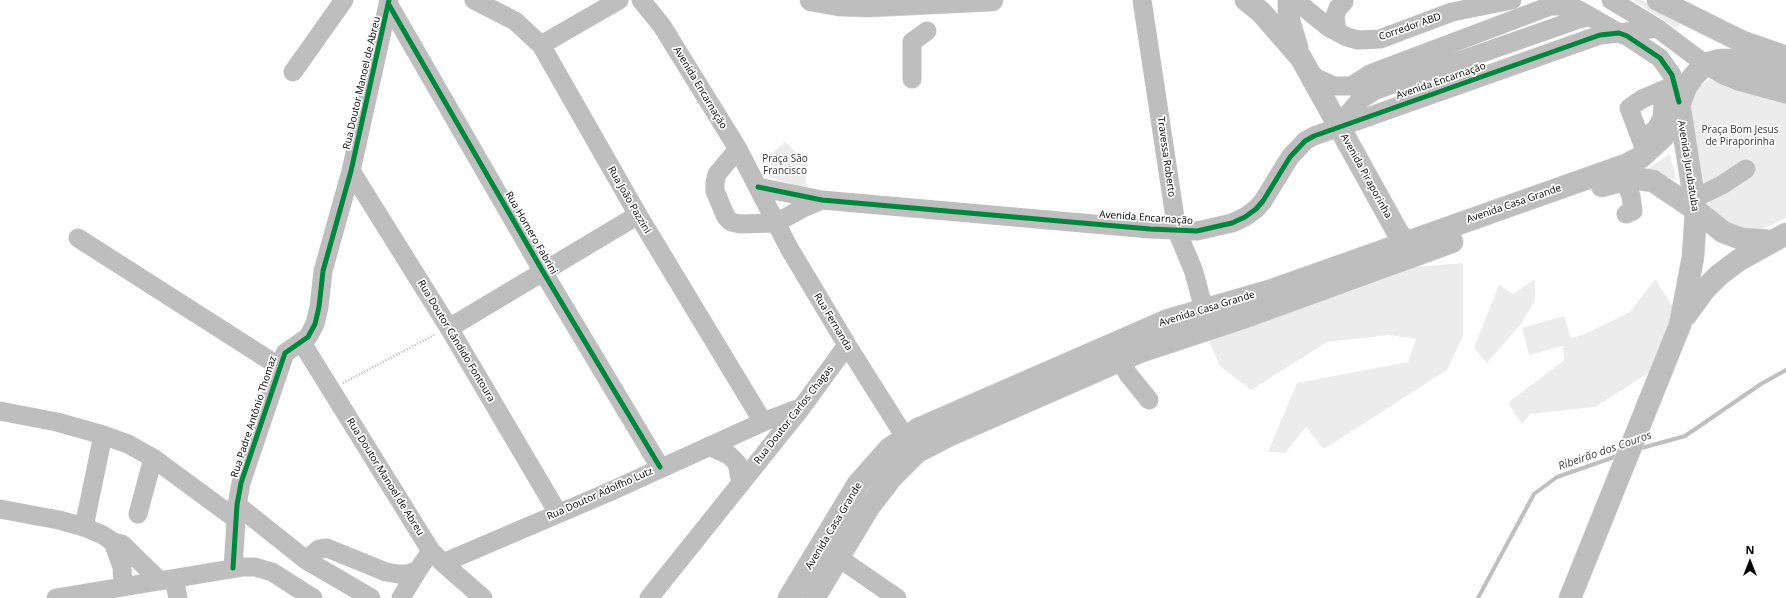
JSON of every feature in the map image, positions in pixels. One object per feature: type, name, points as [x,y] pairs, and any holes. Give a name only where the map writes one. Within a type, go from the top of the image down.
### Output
[{"type":"main road","points":[[811,0],[839,5],[869,6],[917,2],[992,0]]},
{"type":"main road","name":"Avenida Piraporinha","points":[[1246,0],[1262,12],[1305,65],[1398,233],[1410,249]]},
{"type":"main road","points":[[1289,0],[1289,21],[1305,65]]},
{"type":"main road","points":[[1658,0],[1742,42],[1786,57]]},
{"type":"main road","points":[[1671,93],[1693,77],[1705,64],[1720,60],[1731,60],[1749,64],[1786,77]]},
{"type":"main road","name":"Avenida Casa Grande","points":[[1115,352],[1169,341],[1251,315],[1410,249],[1628,164],[1644,148],[1663,137],[1675,116],[1671,93]]},
{"type":"main road","name":"Avenida Jurubatuba","points":[[1570,598],[1680,325],[1693,257],[1696,204],[1671,93]]},
{"type":"main road","name":"Avenida Casa Grande","points":[[789,598],[858,484],[873,465],[911,444],[948,436],[1115,352],[1168,320],[1410,249],[1606,184],[1624,180],[1639,178],[1653,181],[1696,204]]},
{"type":"main road","points":[[1696,204],[1713,224],[1731,236],[1755,241],[1778,238]]},
{"type":"main road","name":"Avenida Jurubatuba","points":[[1680,325],[1705,289],[1719,274],[1739,260],[1778,238]]},
{"type":"main road","name":"Avenida Casa Grande","points":[[814,598],[869,507],[891,478],[911,444]]},
{"type":"street","points":[[293,72],[344,0]]},
{"type":"street","name":"Rua João Pazzini","points":[[474,0],[515,21],[541,45],[638,215],[763,422]]},
{"type":"street","points":[[541,45],[619,0]]},
{"type":"street","name":"Avenida Encarnação","points":[[641,0],[662,26],[738,149],[758,187],[822,200],[1177,231],[1197,231],[1214,228],[1232,223],[1251,213],[1263,201],[1290,157],[1298,147],[1314,136],[1338,126],[1594,36],[1657,28]]},
{"type":"street","name":"Avenida Encarnação","points":[[652,0],[662,26]]},
{"type":"street","name":"Travessa Roberto","points":[[1142,0],[1177,231],[1194,272],[1204,310]]},
{"type":"street","name":"Corredor ABD","points":[[1295,0],[1337,32],[1358,40],[1380,39],[1452,12],[1504,1]]},
{"type":"street","points":[[1611,0],[1657,28],[1705,64],[1738,81],[1786,94]]},
{"type":"street","points":[[1337,32],[1334,24],[1335,16],[1343,1]]},
{"type":"street","name":"Rua Doutor Manoel de Abreu","points":[[351,171],[389,3]]},
{"type":"street","name":"Rua Homero Fabrini","points":[[389,3],[542,270],[660,467]]},
{"type":"street","points":[[1373,82],[1550,6],[1569,6],[1635,40],[1660,58],[1667,66],[1671,93],[1642,99],[1629,108],[1644,148]]},
{"type":"street","points":[[1305,65],[1325,83],[1342,87],[1373,82],[1578,19],[1591,17]]},
{"type":"street","points":[[912,80],[912,42],[927,30]]},
{"type":"street","name":"Avenida Encarnação","points":[[1338,126],[1373,82]]},
{"type":"street","name":"Avenida Encarnação","points":[[738,149],[717,174],[715,183],[715,191],[726,216],[731,222],[740,224],[776,223],[803,208],[822,200]]},
{"type":"street","points":[[1696,204],[1746,169]]},
{"type":"street","name":"Rua Doutor Cândido Fontoura","points":[[351,171],[448,328],[558,513]]},
{"type":"street","name":"Rua Padre Antônio Thomaz","points":[[234,568],[237,512],[241,483],[284,353],[302,343],[308,337],[315,324],[319,307],[323,271],[351,171]]},
{"type":"street","points":[[1624,180],[1631,196],[1633,211],[1626,214]]},
{"type":"street","name":"Rua Fernanda","points":[[758,187],[776,223],[847,345],[911,444]]},
{"type":"street","points":[[448,328],[542,270],[638,215]]},
{"type":"street","points":[[78,238],[280,367]]},
{"type":"street","name":"Rua Doutor Manoel de Abreu","points":[[302,343],[437,557],[483,598]]},
{"type":"street","name":"Rua Doutor Carlos Chagas","points":[[649,598],[802,407],[847,345]]},
{"type":"street","points":[[1115,352],[1149,400]]},
{"type":"street","name":"Rua Doutor Adolfho Lutz","points":[[437,557],[558,513],[763,422],[802,407]]},
{"type":"street","points":[[0,411],[57,422],[128,444],[153,458],[237,512],[306,560],[371,598]]},
{"type":"street","points":[[84,527],[103,435]]},
{"type":"street","points":[[709,446],[729,455],[737,463],[741,484]]},
{"type":"street","points":[[138,514],[153,458]]},
{"type":"street","points":[[0,509],[59,520],[84,527],[103,535],[113,542],[122,544],[167,580],[178,598]]},
{"type":"street","points":[[113,542],[122,567],[122,586]]},
{"type":"street","points":[[306,560],[319,549],[327,548],[386,572],[398,574],[418,570],[437,557]]},
{"type":"street","points":[[839,558],[897,598]]},
{"type":"street","points":[[56,598],[234,568],[255,567],[272,572],[313,598]]},
{"type":"street","points":[[401,598],[418,570]]},
{"type":"path","points":[[331,390],[448,328]]},
{"type":"green space","points":[[1633,0],[1642,0],[1681,21],[1679,26],[1674,27]]},
{"type":"green space","name":"Praça Bom Jesus de Piraporinha","points":[[1709,80],[1786,99],[1786,218],[1763,229],[1751,231],[1727,227],[1712,212],[1690,124],[1691,104],[1696,89]]},
{"type":"green space","name":"Praça São Francisco","points":[[785,142],[805,161],[806,186],[798,186],[769,177],[760,163]]},
{"type":"green space","points":[[1670,154],[1676,180],[1647,169]]},
{"type":"green space","points":[[1463,263],[1463,336],[1447,370],[1324,449],[1306,427],[1285,453],[1268,452],[1297,383],[1408,362],[1416,339],[1389,335],[1327,342],[1251,390],[1220,366],[1208,339],[1357,289],[1416,267]]},
{"type":"green space","points":[[1535,279],[1535,300],[1521,324],[1487,363],[1474,348],[1499,285],[1513,294]]},
{"type":"green space","points":[[1655,279],[1677,313],[1656,368],[1595,407],[1530,414],[1522,424],[1508,403],[1564,360],[1563,346],[1529,355],[1522,328],[1564,316],[1571,338],[1585,334],[1630,312]]},
{"type":"waterway","name":"Ribeirão dos Couros","points":[[1638,449],[1685,436],[1761,384],[1786,370]]},
{"type":"waterway","name":"Ribeirão dos Couros","points":[[1478,598],[1534,494],[1557,477],[1620,455]]},
{"type":"cycle path","points":[[233,568],[237,505],[241,483],[285,353],[308,337],[315,324],[319,307],[323,271],[351,171],[389,0]]},
{"type":"cycle path","points":[[389,5],[542,270],[660,467]]},
{"type":"cycle path","points":[[758,187],[822,200],[1150,229],[1197,231],[1232,223],[1245,217],[1256,209],[1263,201],[1290,157],[1305,141],[1314,136],[1600,35],[1619,33],[1627,36],[1660,58],[1672,75],[1679,102]]}]
